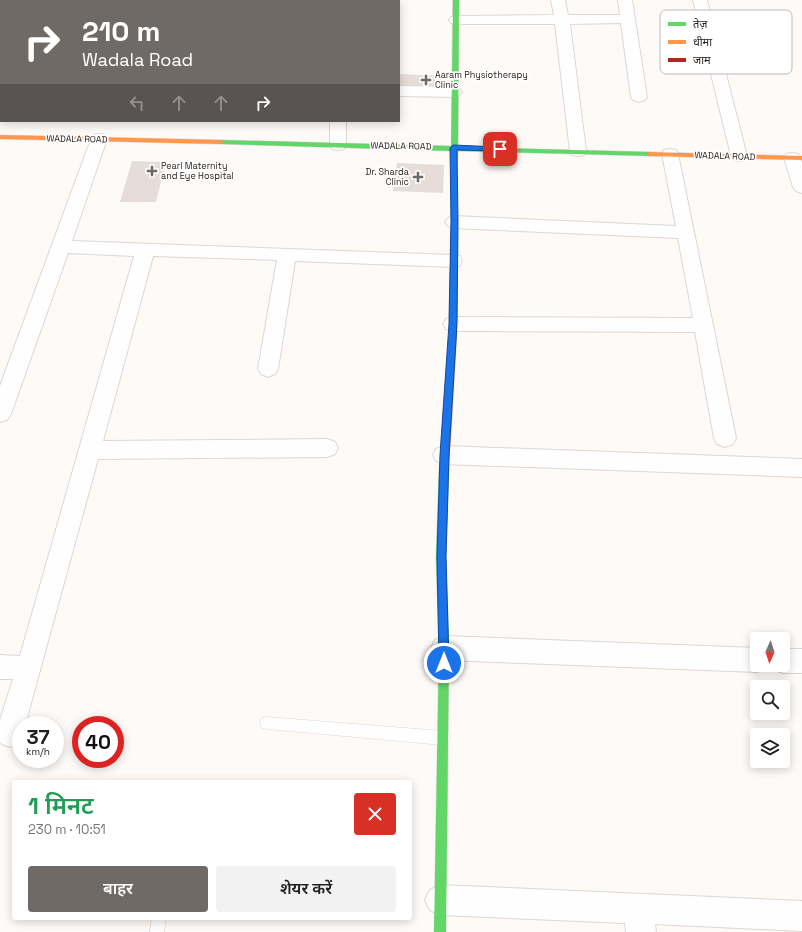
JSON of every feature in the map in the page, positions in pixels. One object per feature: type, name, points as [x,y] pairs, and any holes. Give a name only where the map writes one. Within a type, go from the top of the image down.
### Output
[{"type":"street","points":[[440,932],[444,648],[441,557],[444,455],[453,324],[453,148],[456,0]]},
{"type":"street","points":[[558,0],[562,21],[578,151]]},
{"type":"street","points":[[625,0],[639,97]]},
{"type":"street","points":[[700,0],[702,10]]},
{"type":"street","points":[[456,20],[562,21],[627,19]]},
{"type":"street","points":[[718,74],[739,156]]},
{"type":"street","points":[[400,91],[454,92]]},
{"type":"street","points":[[338,122],[338,145]]},
{"type":"street","name":"WADALA ROAD","points":[[0,137],[578,151],[797,158]]},
{"type":"street","points":[[0,414],[99,139]]},
{"type":"street","points":[[670,154],[725,438]]},
{"type":"street","points":[[797,158],[802,187]]},
{"type":"street","points":[[454,222],[686,232]]},
{"type":"street","points":[[61,247],[453,261]]},
{"type":"street","points":[[9,734],[29,668],[145,250]]},
{"type":"street","points":[[268,369],[287,254]]},
{"type":"street","points":[[453,324],[704,325]]},
{"type":"street","points":[[90,450],[327,448]]},
{"type":"street","points":[[444,455],[802,468]]},
{"type":"street","points":[[444,648],[750,660]]},
{"type":"street","points":[[790,661],[802,661]]},
{"type":"street","points":[[0,667],[29,668]]},
{"type":"street","points":[[440,900],[640,921],[802,916]]},
{"type":"lane","points":[[267,723],[442,738]]},
{"type":"lane","points":[[157,932],[159,920]]},
{"type":"building","points":[[400,74],[445,76],[445,89],[400,88]]},
{"type":"building","points":[[132,161],[166,162],[156,202],[120,202]]},
{"type":"building","points":[[397,163],[444,165],[443,193],[393,191]]},
{"type":"traffic: fast","points":[[454,163],[456,0]]},
{"type":"traffic: fast","points":[[221,142],[650,154]]},
{"type":"traffic: fast","points":[[440,932],[444,648],[441,557],[444,470]]},
{"type":"traffic: slow","points":[[0,137],[221,142]]},
{"type":"traffic: slow","points":[[650,154],[802,158]]},
{"type":"traffic: slow","points":[[444,470],[453,331]]},
{"type":"traffic: jam","points":[[453,331],[454,163]]},
{"type":"place","name":"Aaram Physiotherapy Clinic","points":[[426,80]]},
{"type":"place","name":"Pearl Maternity and Eye Hospital","points":[[152,171]]},
{"type":"place","name":"Dr. Sharda Clinic","points":[[418,177]]},
{"type":"route","points":[[444,663],[441,557],[444,455],[453,324],[453,148],[500,149]]}]
